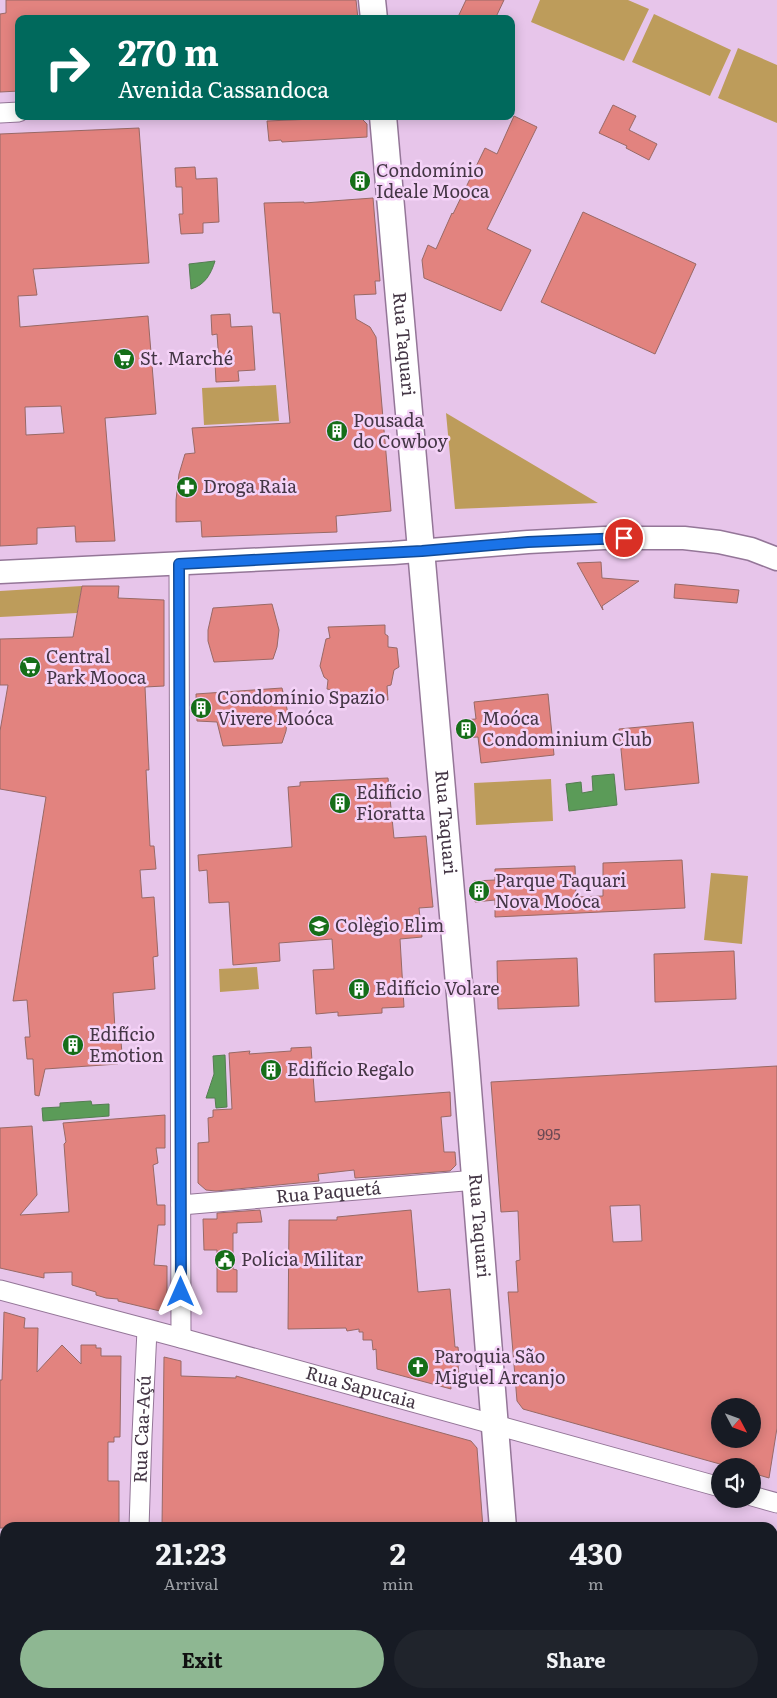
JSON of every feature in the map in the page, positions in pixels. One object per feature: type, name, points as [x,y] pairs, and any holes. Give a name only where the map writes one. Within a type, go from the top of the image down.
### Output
[{"type":"main road","points":[[372,0],[374,15]]},
{"type":"main road","name":"Rua Taquari","points":[[383,120],[476,1180],[503,1522]]},
{"type":"street","points":[[0,113],[15,112]]},
{"type":"street","points":[[0,572],[422,551],[604,538],[684,538],[719,542],[751,549],[777,559]]},
{"type":"street","points":[[179,564],[181,1338]]},
{"type":"street","name":"Rua Paquetá","points":[[181,1205],[476,1180]]},
{"type":"street","name":"Rua Sapucaia","points":[[0,1290],[711,1484]]},
{"type":"street","name":"Rua Caa-Açú","points":[[140,1522],[147,1330]]},
{"type":"street","points":[[761,1499],[777,1503]]},
{"type":"shaded area","points":[[540,0],[628,0],[649,9],[624,61],[531,22]]},
{"type":"shaded area","points":[[654,14],[731,50],[710,96],[632,62]]},
{"type":"shaded area","points":[[738,48],[777,65],[777,123],[718,98]]},
{"type":"shaded area","points":[[215,261],[207,278],[200,285],[191,289],[189,264]]},
{"type":"shaded area","points":[[276,385],[279,421],[204,425],[202,388]]},
{"type":"shaded area","points":[[446,413],[598,503],[455,509]]},
{"type":"shaded area","points":[[82,586],[77,613],[0,617],[0,591]]},
{"type":"shaded area","points":[[614,774],[617,805],[569,811],[566,784],[581,782],[582,793],[593,791],[592,776]]},
{"type":"shaded area","points":[[551,779],[553,821],[476,825],[474,783]]},
{"type":"shaded area","points":[[711,873],[748,876],[742,944],[704,940]]},
{"type":"shaded area","points":[[257,967],[259,989],[220,992],[219,969]]},
{"type":"shaded area","points":[[225,1055],[227,1107],[216,1108],[215,1098],[206,1098],[214,1074],[213,1056]]},
{"type":"shaded area","points":[[91,1101],[92,1105],[109,1104],[109,1116],[43,1121],[42,1108],[60,1107],[60,1103]]},
{"type":"building","points":[[6,0],[356,0],[358,15],[15,15],[15,91],[0,92],[0,14],[6,13]]},
{"type":"building","points":[[466,0],[504,0],[497,15],[459,15]]},
{"type":"building","points":[[613,105],[636,116],[629,130],[657,144],[649,160],[626,148],[627,146],[599,133]]},
{"type":"building","points":[[515,116],[537,127],[487,229],[531,250],[501,311],[424,278],[422,260],[428,245],[436,249],[485,148],[497,154],[512,120],[515,120]]},
{"type":"building","points":[[363,120],[367,124],[367,137],[282,142],[281,140],[269,141],[267,121]]},
{"type":"building","points":[[139,128],[149,263],[33,269],[37,295],[18,296],[20,327],[148,316],[156,414],[105,418],[115,541],[76,542],[75,526],[37,528],[37,544],[0,546],[0,134]],"holes":[[[61,406],[64,433],[26,435],[25,407]]]},
{"type":"building","points":[[195,167],[196,179],[217,178],[219,222],[203,223],[203,233],[181,234],[179,214],[183,214],[182,187],[176,187],[175,168]]},
{"type":"building","points":[[373,198],[380,281],[375,281],[376,294],[354,295],[356,319],[370,327],[376,337],[391,511],[336,516],[337,532],[202,537],[201,521],[176,522],[179,474],[185,454],[195,453],[192,428],[290,423],[280,313],[273,313],[264,203],[304,203]]},
{"type":"building","points":[[583,212],[696,264],[655,354],[541,302]]},
{"type":"building","points":[[230,314],[231,327],[252,326],[255,370],[238,371],[239,381],[216,382],[215,362],[219,362],[217,334],[212,335],[211,315]]},
{"type":"building","points":[[601,562],[602,578],[639,581],[602,606],[603,610],[577,563]]},
{"type":"building","points":[[675,584],[739,590],[737,603],[674,598]]},
{"type":"building","points":[[82,586],[119,586],[118,598],[164,600],[164,686],[145,687],[149,770],[146,770],[150,846],[154,846],[156,869],[140,870],[142,898],[154,897],[158,956],[153,957],[155,989],[113,993],[115,1030],[120,1030],[122,1053],[117,1053],[118,1064],[45,1069],[39,1096],[35,1095],[33,1059],[27,1059],[25,1037],[30,1037],[27,1000],[13,1001],[46,797],[0,789],[0,731],[8,685],[0,685],[0,639],[73,637]]},
{"type":"building","points":[[272,604],[279,630],[273,659],[214,662],[208,641],[208,630],[213,608]]},
{"type":"building","points":[[385,625],[388,647],[397,648],[399,667],[394,670],[391,685],[387,686],[388,700],[348,698],[348,700],[333,701],[332,690],[327,689],[328,680],[324,677],[320,666],[326,639],[330,638],[328,627]]},
{"type":"building","points":[[282,688],[288,713],[286,731],[282,743],[223,746],[217,722],[197,721],[196,694]]},
{"type":"building","points":[[548,694],[554,755],[481,763],[478,737],[462,738],[461,720],[476,719],[474,702]]},
{"type":"building","points":[[693,722],[699,783],[625,790],[619,729]]},
{"type":"building","points":[[388,778],[394,838],[426,836],[433,907],[419,908],[422,937],[400,939],[404,1007],[382,1008],[382,1013],[338,1016],[338,1012],[316,1014],[313,970],[334,969],[332,939],[279,943],[280,961],[233,965],[229,902],[209,903],[207,870],[199,871],[198,855],[292,847],[288,787],[300,786],[300,782]]},
{"type":"building","points":[[682,860],[685,908],[495,917],[495,900],[475,902],[474,881],[495,880],[495,869],[575,866],[576,897],[603,896],[603,863]]},
{"type":"building","points":[[734,951],[736,999],[655,1002],[654,954]]},
{"type":"building","points":[[577,958],[579,1006],[498,1009],[497,961]]},
{"type":"building","points":[[311,1047],[315,1102],[450,1092],[451,1116],[441,1117],[444,1152],[455,1152],[456,1165],[450,1171],[355,1178],[354,1170],[318,1174],[319,1181],[216,1191],[206,1190],[198,1183],[198,1143],[209,1142],[208,1118],[213,1117],[213,1110],[232,1109],[229,1053],[250,1051],[249,1054],[291,1051],[291,1048]]},
{"type":"building","points":[[777,1066],[777,1428],[769,1478],[761,1476],[761,1458],[711,1458],[711,1462],[523,1409],[517,1401],[508,1292],[518,1292],[516,1261],[520,1260],[518,1211],[501,1212],[491,1082]],"holes":[[[640,1205],[642,1241],[613,1242],[610,1206]]]},
{"type":"building","points":[[165,1115],[165,1148],[156,1148],[158,1163],[153,1165],[157,1205],[165,1205],[165,1225],[158,1225],[154,1265],[167,1266],[167,1306],[160,1311],[96,1295],[96,1292],[72,1285],[72,1272],[44,1273],[44,1278],[0,1268],[0,1128],[32,1126],[37,1195],[20,1215],[69,1212],[64,1144],[66,1142],[63,1123]]},
{"type":"building","points":[[260,1210],[262,1222],[237,1223],[237,1233],[233,1233],[233,1269],[237,1270],[237,1292],[217,1292],[217,1250],[204,1250],[203,1219],[217,1219],[217,1213]]},
{"type":"building","points":[[411,1210],[418,1292],[450,1289],[455,1347],[458,1347],[460,1365],[458,1365],[459,1375],[450,1375],[451,1389],[377,1369],[376,1349],[373,1350],[372,1340],[363,1340],[363,1332],[359,1332],[359,1329],[347,1331],[346,1328],[288,1329],[289,1220],[337,1220],[337,1217]]},
{"type":"building","points":[[4,1312],[25,1318],[24,1328],[38,1328],[37,1372],[62,1345],[81,1364],[81,1345],[96,1345],[96,1348],[101,1348],[101,1356],[121,1356],[120,1437],[114,1437],[114,1442],[108,1442],[108,1481],[119,1481],[119,1522],[0,1522],[0,1380],[2,1380]]},
{"type":"building","points":[[164,1357],[181,1361],[181,1376],[236,1378],[236,1376],[471,1441],[477,1448],[483,1522],[162,1522]]},
{"type":"place","name":"Condomínio Ideale Mooca","points":[[360,181]]},
{"type":"place","name":"St. Marché","points":[[124,359]]},
{"type":"place","name":"Pousada do Cowboy","points":[[337,431]]},
{"type":"place","name":"Droga Raia","points":[[187,487]]},
{"type":"place","name":"Central Park Mooca","points":[[30,667]]},
{"type":"place","name":"Condomínio Spazio Vivere Moóca","points":[[201,708]]},
{"type":"place","name":"Moóca Condominium Club","points":[[466,729]]},
{"type":"place","name":"Edifício Fioratta","points":[[340,803]]},
{"type":"place","name":"Parque Taquari Nova Moóca","points":[[479,891]]},
{"type":"place","name":"Colègio Elim","points":[[319,926]]},
{"type":"place","name":"Edifício Volare","points":[[359,989]]},
{"type":"place","name":"Edifício Emotion","points":[[73,1045]]},
{"type":"place","name":"Edifício Regalo","points":[[271,1070]]},
{"type":"place","name":"Polícia Militar","points":[[225,1260]]},
{"type":"place","name":"Paroquia São Miguel Arcanjo","points":[[418,1367]]},
{"type":"route","points":[[181,1292],[179,564],[422,551],[528,542],[624,538]]}]
